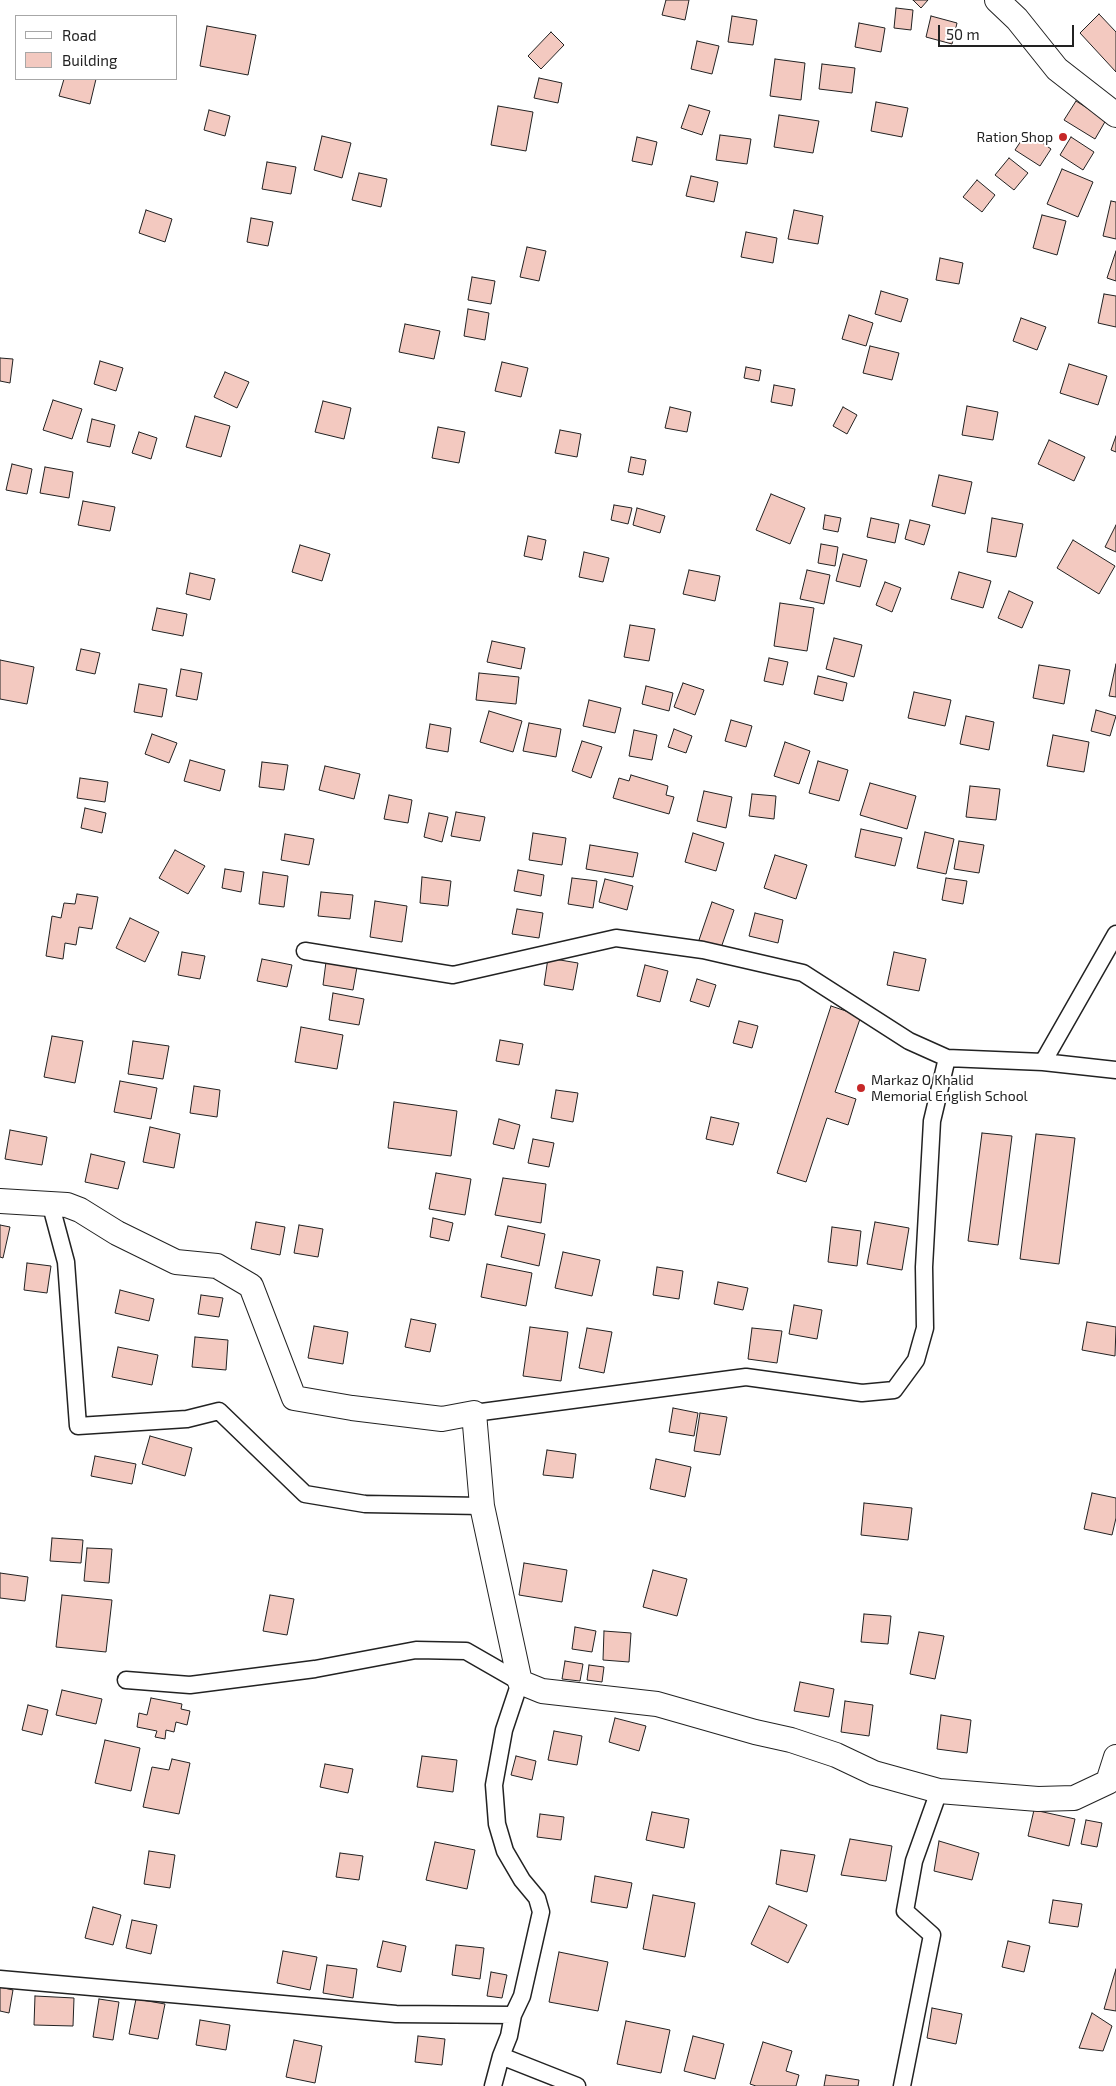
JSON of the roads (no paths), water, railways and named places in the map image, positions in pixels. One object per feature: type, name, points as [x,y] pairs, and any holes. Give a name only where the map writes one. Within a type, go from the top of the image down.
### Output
[{"type":"main road","points":[[997,0],[1017,19],[1057,69],[1116,115]]},
{"type":"main road","points":[[0,1201],[51,1206],[60,1204],[80,1210],[117,1233],[176,1262],[217,1266],[251,1286],[294,1398],[352,1408],[442,1419],[474,1413],[482,1506],[520,1682],[542,1691],[657,1704],[755,1732],[791,1740],[836,1755],[874,1773],[939,1791],[1038,1798],[1074,1798],[1112,1784],[1116,1757]]},
{"type":"street","points":[[1042,1062],[1116,934]]},
{"type":"street","points":[[305,951],[452,976],[616,938],[703,950],[804,973],[909,1041],[947,1058],[1042,1062],[1116,1070]]},
{"type":"street","points":[[474,1413],[746,1377],[862,1393],[894,1390],[916,1360],[925,1328],[924,1267],[932,1122],[947,1058]]},
{"type":"street","points":[[51,1206],[66,1262],[78,1426],[186,1419],[219,1411],[305,1494],[365,1504],[482,1506]]},
{"type":"street","points":[[126,1680],[190,1685],[315,1670],[416,1650],[466,1651],[520,1682],[504,1730],[494,1785],[497,1824],[506,1851],[522,1880],[536,1898],[541,1912],[522,1996],[513,2015],[509,2036],[500,2056],[494,2086]]},
{"type":"street","points":[[902,2086],[932,1935],[905,1911],[914,1861],[939,1791]]},
{"type":"street","points":[[0,1978],[396,2014],[513,2015]]},
{"type":"street","points":[[500,2056],[577,2086]]},
{"type":"place","name":"Ration Shop","points":[[1063,137]]},
{"type":"place","name":"Markaz O Khalid Memorial English School","points":[[861,1088]]}]
